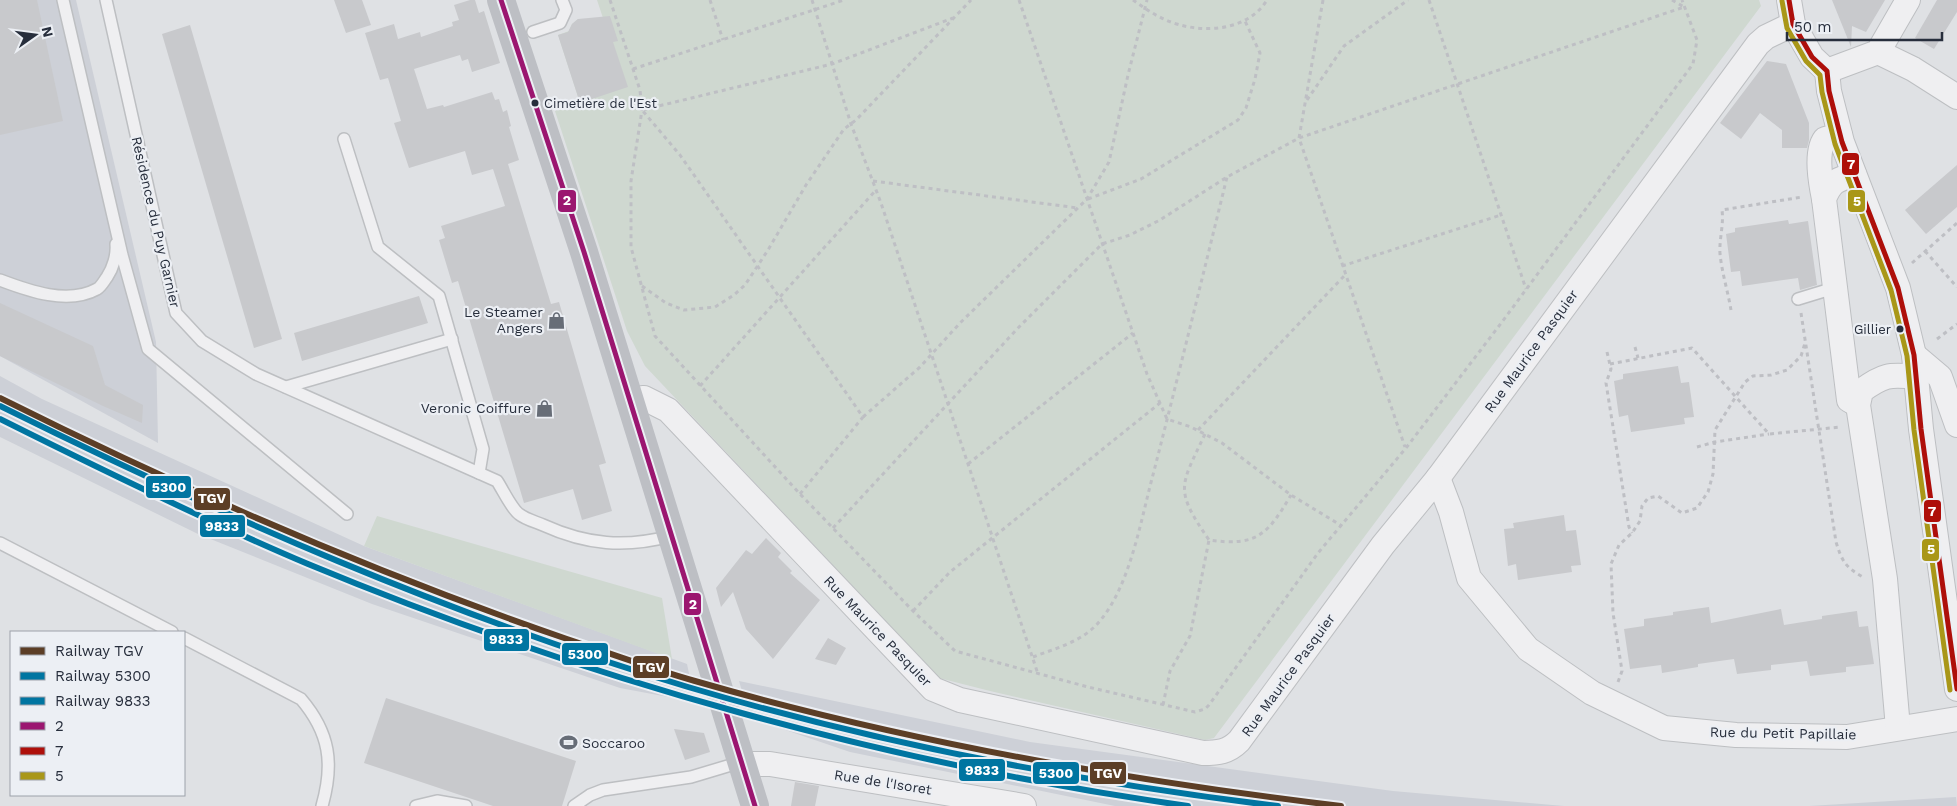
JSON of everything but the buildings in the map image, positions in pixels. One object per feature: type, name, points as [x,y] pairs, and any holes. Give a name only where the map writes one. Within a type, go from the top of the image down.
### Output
[{"type":"street","points":[[501,0],[584,252],[755,806]]},
{"type":"street","points":[[1789,0],[1793,24],[1812,57],[1827,71],[1829,91],[1840,135],[1898,288],[1915,366],[1921,429],[1957,689]]},
{"type":"street","points":[[1827,71],[1878,52],[1908,0]]},
{"type":"street","name":"Rue Maurice Pasquier","points":[[629,400],[644,398],[668,410],[933,689],[960,700],[1203,753],[1217,753],[1230,749],[1239,742],[1383,545],[1438,478],[1758,44],[1766,37],[1793,24]]},
{"type":"street","points":[[1878,52],[1913,69],[1957,97]]},
{"type":"street","points":[[1840,135],[1825,139],[1821,147],[1821,184],[1816,198],[1834,288],[1849,400],[1860,414]]},
{"type":"street","points":[[1816,198],[1836,181],[1854,174]]},
{"type":"street","points":[[1898,728],[1885,579],[1860,414],[1861,391],[1877,379],[1897,375],[1915,366]]},
{"type":"street","points":[[1915,366],[1940,377],[1957,425]]},
{"type":"street","name":"Rue du Petit Papillaie","points":[[1438,478],[1451,512],[1468,578],[1528,649],[1592,693],[1664,728],[1736,735],[1847,737],[1957,719]]},
{"type":"street","name":"Rue de l'Isoret","points":[[740,760],[1024,806]]},
{"type":"lane","points":[[63,0],[122,255],[148,349],[347,514]]},
{"type":"lane","name":"Résidence du Puy Garnier","points":[[106,0],[176,313],[202,341],[256,374],[497,482],[518,513],[565,536],[595,542],[623,544],[650,542],[671,536]]},
{"type":"lane","points":[[533,32],[560,23],[566,10],[562,0]]},
{"type":"lane","points":[[344,139],[378,247],[439,296],[483,449],[479,473]]},
{"type":"lane","points":[[0,280],[32,292],[73,296],[98,288],[111,270],[117,250],[105,182]]},
{"type":"lane","points":[[1803,297],[1834,288]]},
{"type":"lane","points":[[286,387],[452,339]]},
{"type":"lane","points":[[0,544],[170,631]]},
{"type":"lane","points":[[185,639],[301,699],[313,713],[326,741],[328,777],[322,806]]},
{"type":"lane","points":[[574,806],[590,795],[603,790],[691,776],[740,760]]},
{"type":"lane","points":[[416,806],[437,801],[466,806]]},
{"type":"path","points":[[610,0],[640,90],[642,110],[631,181],[631,247],[655,336],[832,528],[955,651],[1039,674],[1195,712],[1209,705],[1318,553],[1406,448],[1526,290],[1693,64],[1697,40],[1682,0]]},
{"type":"path","points":[[710,0],[723,40]]},
{"type":"path","points":[[812,0],[851,124],[873,181],[1039,674]]},
{"type":"path","points":[[633,69],[844,0]]},
{"type":"path","points":[[641,286],[666,303],[684,310],[715,307],[734,295],[758,266],[806,185],[844,129],[851,124],[970,0]]},
{"type":"path","points":[[1019,0],[1147,374],[1167,419],[1198,430],[1222,444],[1291,496],[1342,526]]},
{"type":"path","points":[[1133,0],[1166,20],[1197,29],[1230,26],[1245,21],[1267,0]]},
{"type":"path","points":[[800,494],[863,417],[920,367],[960,323],[1087,199],[1109,162],[1147,0]]},
{"type":"path","points":[[1323,0],[1299,138],[1406,448]]},
{"type":"path","points":[[1305,102],[1344,46],[1408,0]]},
{"type":"path","points":[[1429,0],[1526,290]]},
{"type":"path","points":[[1672,0],[1684,7]]},
{"type":"path","points":[[832,528],[1018,328],[1102,244],[1130,235],[1160,220],[1227,177],[1299,138],[1684,7]]},
{"type":"path","points":[[642,110],[832,64],[953,18]]},
{"type":"path","points":[[1087,199],[1142,179],[1238,120],[1246,108],[1255,79],[1260,53],[1245,21]]},
{"type":"path","points":[[642,110],[680,155],[863,417]]},
{"type":"path","points":[[1032,657],[1078,639],[1098,623],[1115,598],[1128,568],[1227,177]]},
{"type":"path","points":[[873,181],[1078,208]]},
{"type":"path","points":[[700,386],[876,190]]},
{"type":"path","points":[[1731,310],[1720,255],[1720,232],[1724,223],[1722,210],[1816,198]]},
{"type":"path","points":[[1342,266],[1501,215]]},
{"type":"path","points":[[1908,267],[1957,223]]},
{"type":"path","points":[[1926,252],[1957,287]]},
{"type":"path","points":[[1198,430],[1345,275]]},
{"type":"path","points":[[1803,297],[1800,307],[1836,542],[1841,559],[1851,570],[1867,579]]},
{"type":"path","points":[[1937,339],[1957,324]]},
{"type":"path","points":[[968,464],[1133,333]]},
{"type":"path","points":[[1611,702],[1622,671],[1613,613],[1611,564],[1619,545],[1632,534],[1640,521],[1642,506],[1648,498],[1658,496],[1682,513],[1697,508],[1708,492],[1713,474],[1716,430],[1745,382],[1753,376],[1771,375],[1787,370],[1801,356],[1805,344]]},
{"type":"path","points":[[1635,347],[1638,358]]},
{"type":"path","points":[[1610,364],[1692,348],[1735,398],[1770,434]]},
{"type":"path","points":[[1607,352],[1611,369],[1606,383],[1629,527],[1632,534]]},
{"type":"path","points":[[913,611],[950,572],[1160,403]]},
{"type":"path","points":[[1697,446],[1770,434],[1819,430],[1860,414]]},
{"type":"path","points":[[1163,705],[1170,671],[1190,636],[1210,540],[1187,505],[1184,489],[1186,474],[1205,434]]},
{"type":"path","points":[[1210,540],[1227,542],[1257,537],[1270,528],[1291,496]]},
{"type":"shaded area","points":[[0,0],[76,0],[156,342],[158,443],[0,356]]},
{"type":"shaded area","name":"Cimetière de l'Est","points":[[597,0],[1759,0],[1761,6],[1214,738],[1205,740],[939,678],[645,366],[627,331],[555,111],[580,103],[558,35],[569,31],[572,24],[578,19],[604,21]]},
{"type":"shaded area","points":[[0,376],[42,399],[364,546],[687,664],[695,702],[620,688],[372,604],[198,534],[0,437]]},
{"type":"shaded area","points":[[377,516],[662,598],[672,659],[364,546]]},
{"type":"shaded area","points":[[739,681],[1030,742],[1393,791],[1564,806],[1115,806],[850,752],[750,718]]},
{"type":"shaded area","points":[[1956,797],[1957,806],[1809,806]]},
{"type":"rail line","name":"TGV","points":[[0,398],[139,465],[350,558],[494,613],[679,676],[854,723],[1015,757],[1178,784],[1341,806]]},
{"type":"rail line","name":"5300","points":[[0,406],[252,525],[338,561],[511,629],[688,687],[833,726],[980,759],[1129,785],[1278,806]]},
{"type":"rail line","name":"9833","points":[[0,419],[153,494],[308,564],[414,606],[521,645],[741,713],[852,742],[964,767],[1188,806]]},
{"type":"transit line","name":"2","points":[[501,0],[584,252],[755,806]]},
{"type":"transit line","name":"7","points":[[1789,0],[1793,24],[1812,57],[1827,71],[1829,91],[1842,142],[1898,288],[1914,355],[1921,429],[1957,689]]},
{"type":"transit line","name":"5","points":[[1782,1],[1787,28],[1806,61],[1820,75],[1822,92],[1835,144],[1891,290],[1907,356],[1914,430],[1950,690]]},
{"type":"place","name":"Cimetière de l'Est","points":[[535,103]]},
{"type":"place","name":"Le Steamer Angers","points":[[557,320]]},
{"type":"place","name":"Gillier","points":[[1900,329]]},
{"type":"place","name":"Veronic Coiffure","points":[[545,408]]},
{"type":"place","name":"Soccaroo","points":[[568,743]]}]
